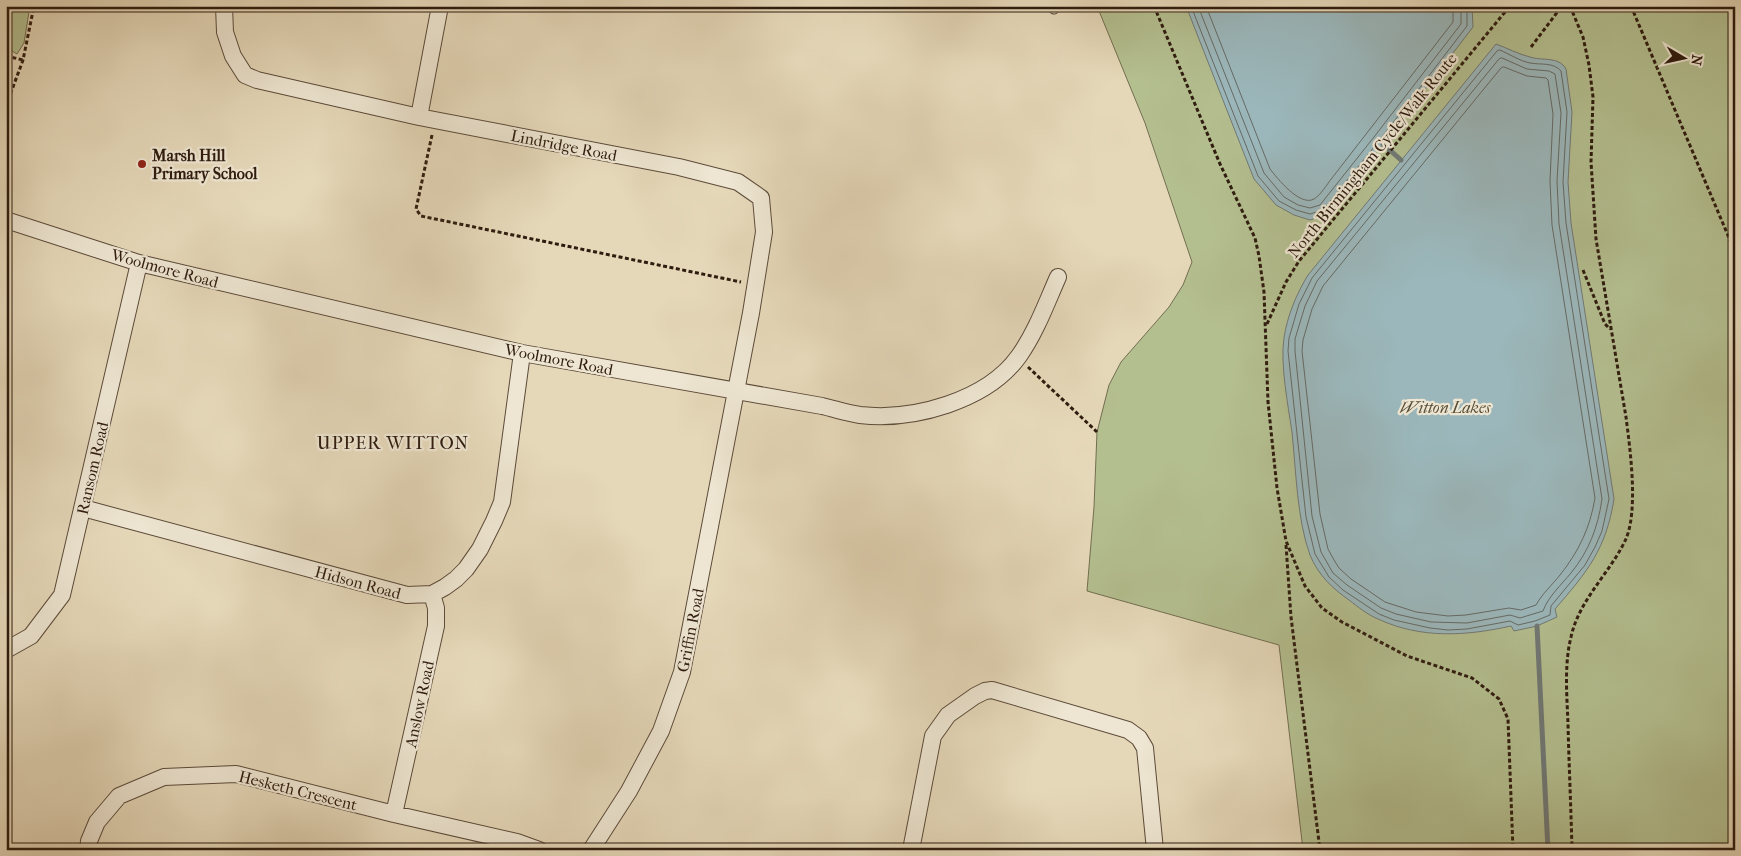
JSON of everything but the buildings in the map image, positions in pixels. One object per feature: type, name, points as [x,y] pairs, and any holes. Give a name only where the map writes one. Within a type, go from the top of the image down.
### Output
[{"type":"street","name":"Lindridge Road","points":[[224,6],[225,32],[233,56],[245,75],[427,119],[679,167],[738,182],[761,198],[764,232],[756,285],[735,390]]},
{"type":"street","points":[[427,119],[440,6]]},
{"type":"street","name":"Woolmore Road","points":[[6,220],[139,263],[522,353],[735,390],[860,415],[922,412],[973,395],[989,386],[1018,358],[1034,334],[1058,277]]},
{"type":"street","name":"Ransom Road","points":[[6,650],[31,636],[62,594],[139,263]]},
{"type":"street","points":[[432,594],[445,587],[466,570],[480,549],[502,502],[522,353]]},
{"type":"street","name":"Griffin Road","points":[[591,850],[629,791],[661,731],[682,672],[735,390]]},
{"type":"street","name":"Hidson Road","points":[[83,508],[407,595],[432,594]]},
{"type":"street","name":"Anslow Road","points":[[394,814],[436,626],[436,608],[432,594]]},
{"type":"street","points":[[911,850],[933,736],[948,715],[975,696],[984,691],[992,690],[1128,730],[1139,738],[1145,748],[1154,850]]},
{"type":"street","name":"Hesketh Crescent","points":[[88,850],[89,841],[98,822],[119,796],[164,777],[236,774],[394,814],[517,842],[539,850]]},
{"type":"path","points":[[6,106],[23,60],[34,6]]},
{"type":"path","points":[[1154,6],[1220,164],[1255,238],[1263,284],[1268,402],[1277,488],[1286,542],[1290,617],[1320,850]]},
{"type":"path","name":"North Birmingham Cycle/Walk Route","points":[[1266,327],[1286,282],[1299,261],[1510,6]]},
{"type":"path","points":[[1531,46],[1562,6]]},
{"type":"path","points":[[1570,6],[1583,37],[1593,96],[1591,162],[1596,239],[1627,426],[1631,502],[1630,521],[1626,539],[1581,610],[1571,636],[1568,658],[1567,698],[1572,850]]},
{"type":"path","points":[[1631,6],[1735,252]]},
{"type":"path","points":[[6,56],[23,60]]},
{"type":"path","points":[[427,119],[416,209],[421,216],[756,285]]},
{"type":"path","points":[[1583,270],[1605,324],[1611,329]]},
{"type":"path","points":[[1018,358],[1098,432]]},
{"type":"path","points":[[1286,542],[1305,586],[1322,608],[1342,622],[1407,656],[1472,678],[1500,699],[1508,719],[1513,850]]},
{"type":"green space","points":[[6,6],[30,6],[24,43],[17,54],[12,51]]},
{"type":"green space","name":"Witton Lakes","points":[[1097,6],[1735,6],[1735,850],[1303,850],[1279,645],[1087,591],[1094,507],[1097,432],[1109,385],[1121,362],[1169,307],[1183,285],[1192,262],[1145,123]]},
{"type":"water","points":[[1186,6],[1472,6],[1473,27],[1383,144],[1325,215],[1310,220],[1294,215],[1276,205],[1254,179]]},
{"type":"water","name":"Witton Lakes","points":[[1496,44],[1526,56],[1559,62],[1566,69],[1572,112],[1568,182],[1571,223],[1614,499],[1611,517],[1601,546],[1586,571],[1555,609],[1557,617],[1537,626],[1514,631],[1511,626],[1477,632],[1427,633],[1394,625],[1367,613],[1332,586],[1313,562],[1302,526],[1300,511],[1284,372],[1284,338],[1287,321],[1293,305],[1308,275]]},
{"type":"waterway","points":[[1383,144],[1401,160]]},
{"type":"waterway","points":[[1537,626],[1548,850]]},
{"type":"place","name":"Marsh Hill Primary School","points":[[142,164]]},
{"type":"district","name":"UPPER WITTON","points":[[393,443]]}]
